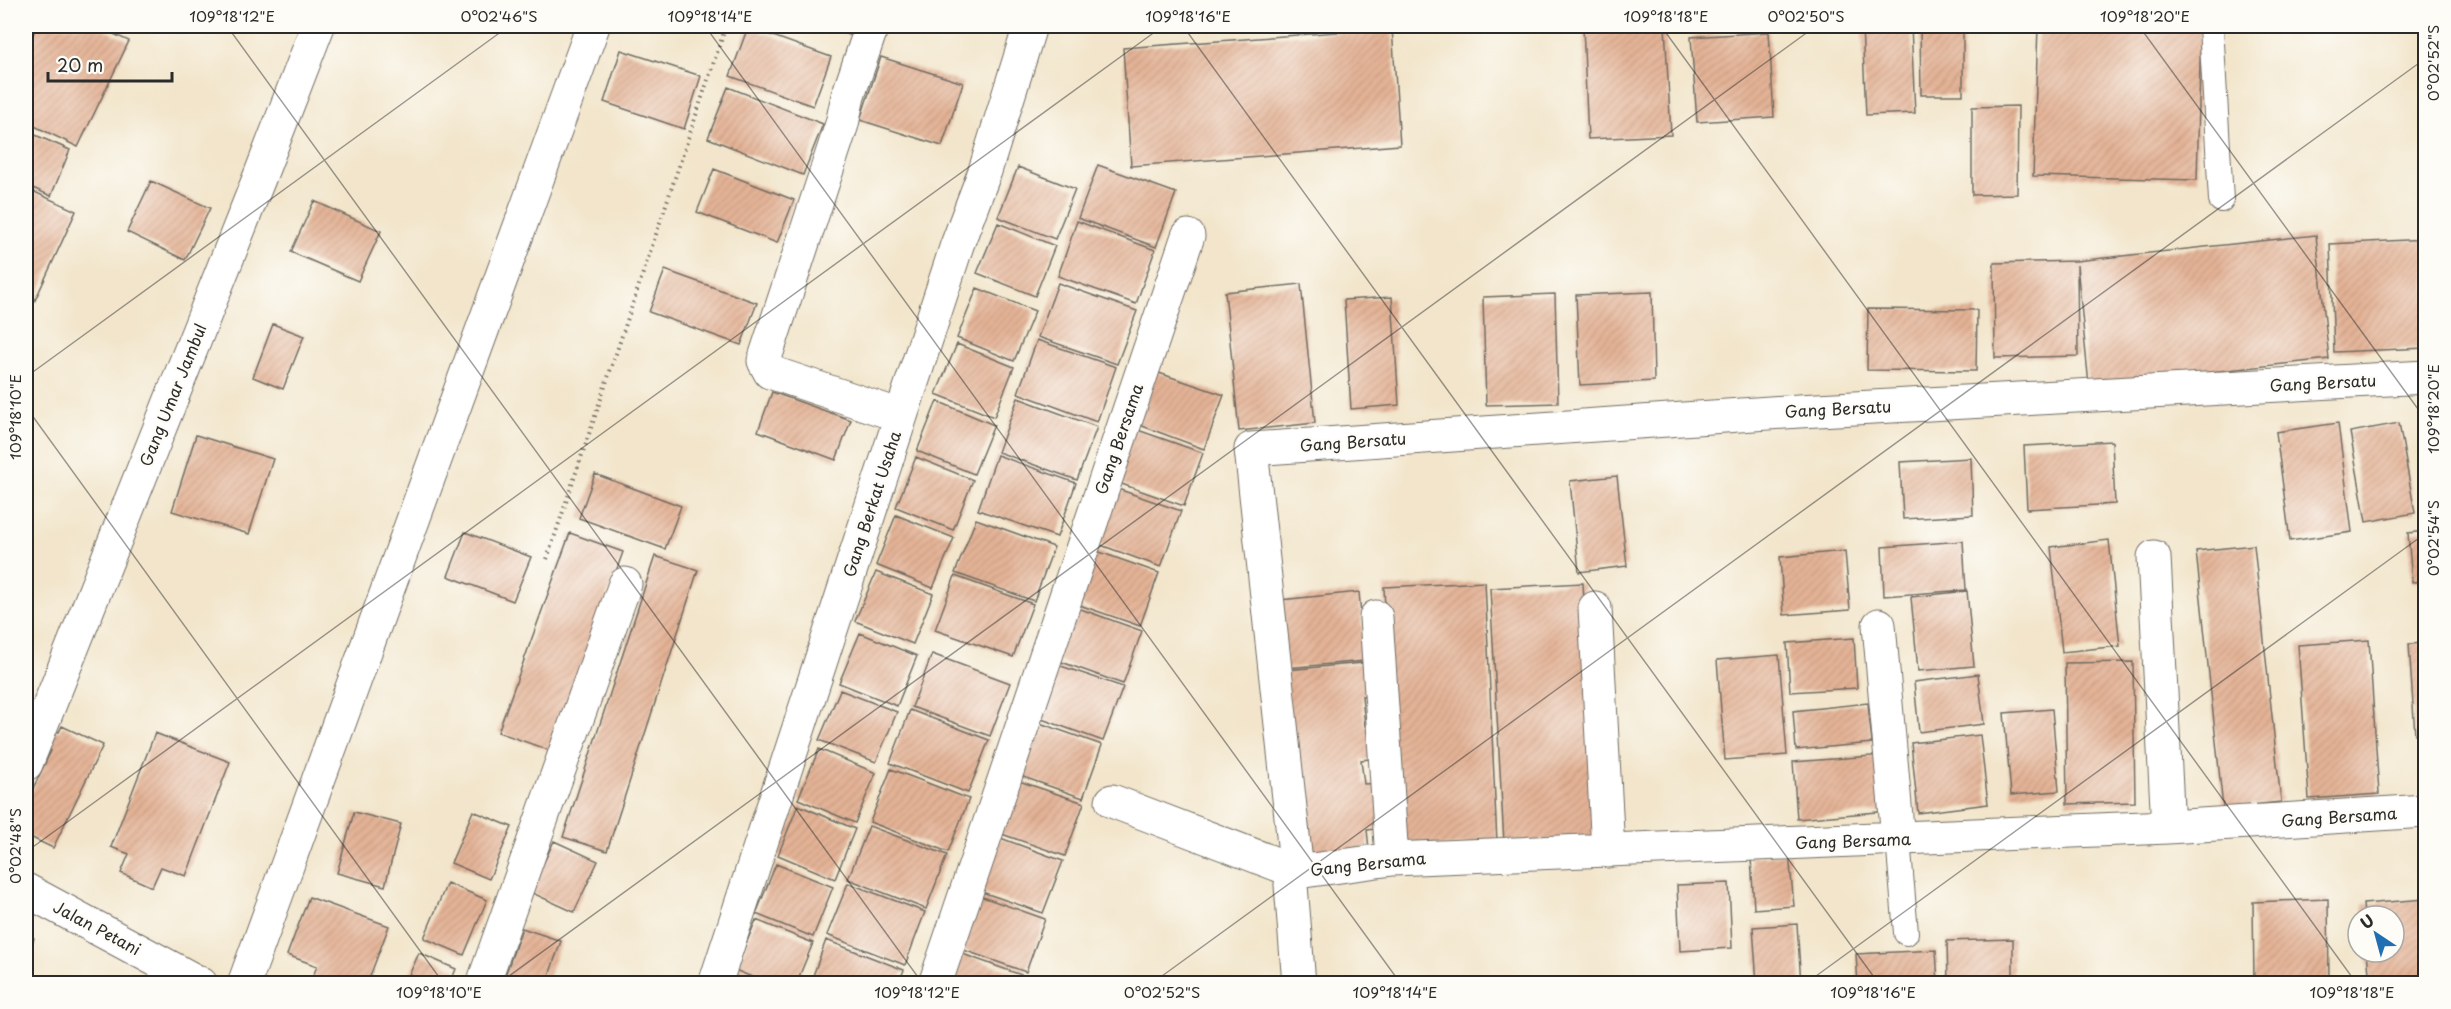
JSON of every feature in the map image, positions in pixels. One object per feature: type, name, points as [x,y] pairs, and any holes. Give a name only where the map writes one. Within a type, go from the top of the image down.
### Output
[{"type":"street","name":"Gang Umar Jambul","points":[[26,764],[318,26]]},
{"type":"street","points":[[244,984],[593,26]]},
{"type":"street","points":[[872,26],[764,361],[770,372],[901,416]]},
{"type":"street","name":"Gang Berkat Usaha","points":[[715,984],[957,244],[985,171],[1030,26]]},
{"type":"street","name":"Gang Bersama","points":[[935,984],[1188,236]]},
{"type":"street","name":"Gang Bersatu","points":[[1294,878],[1251,449],[1799,411],[2426,377]]},
{"type":"street","points":[[2154,556],[2168,827]]},
{"type":"street","points":[[483,984],[625,584]]},
{"type":"street","points":[[1595,608],[1608,851]]},
{"type":"street","points":[[1376,617],[1392,859]]},
{"type":"street","points":[[1879,625],[1898,839]]},
{"type":"street","points":[[1112,801],[1294,878],[1299,984]]},
{"type":"street","name":"Gang Bersama","points":[[1294,878],[1392,859],[2168,827],[2426,812]]},
{"type":"street","name":"Jalan Petani","points":[[26,890],[201,984]]},
{"type":"lane","points":[[2211,26],[2221,200]]},
{"type":"lane","points":[[1898,839],[1906,933]]},
{"type":"path","points":[[547,559],[726,26]]},
{"type":"building","points":[[37,26],[96,26],[129,41],[78,147],[26,122],[26,50]]},
{"type":"building","points":[[821,26],[853,26],[850,35]]},
{"type":"building","points":[[1583,26],[1665,26],[1671,135],[1588,139]]},
{"type":"building","points":[[1862,26],[1911,26],[1915,113],[1866,115]]},
{"type":"building","points":[[1920,26],[1963,26],[1963,95],[1921,95]]},
{"type":"building","points":[[2038,26],[2201,26],[2197,180],[2033,176]]},
{"type":"building","points":[[748,27],[831,57],[813,106],[730,76]]},
{"type":"building","points":[[1392,28],[1400,145],[1131,166],[1123,48]]},
{"type":"building","points":[[1769,32],[1774,117],[1697,122],[1691,37]]},
{"type":"building","points":[[621,50],[701,76],[684,129],[604,102]]},
{"type":"building","points":[[881,57],[963,83],[942,146],[860,120]]},
{"type":"building","points":[[728,87],[823,124],[803,175],[708,138]]},
{"type":"building","points":[[2018,106],[2017,194],[1972,195],[1972,107]]},
{"type":"building","points":[[26,131],[70,150],[51,196],[26,185]]},
{"type":"building","points":[[1098,165],[1176,193],[1156,247],[1078,218]]},
{"type":"building","points":[[1018,167],[1075,189],[1055,239],[998,217]]},
{"type":"building","points":[[714,169],[794,200],[777,243],[697,212]]},
{"type":"building","points":[[151,181],[210,208],[185,260],[127,232]]},
{"type":"building","points":[[26,188],[76,211],[26,320]]},
{"type":"building","points":[[314,201],[381,231],[358,281],[291,252]]},
{"type":"building","points":[[1077,221],[1155,250],[1136,304],[1058,276]]},
{"type":"building","points":[[998,223],[1055,246],[1035,296],[977,273]]},
{"type":"building","points":[[2316,235],[2329,359],[2089,385],[2077,265],[2078,356],[1995,358],[1994,263],[2076,261]]},
{"type":"building","points":[[2426,239],[2426,348],[2334,352],[2330,244]]},
{"type":"building","points":[[665,270],[757,303],[741,345],[649,312]]},
{"type":"building","points":[[1058,283],[1137,311],[1117,364],[1038,337]]},
{"type":"building","points":[[1301,284],[1315,423],[1239,431],[1225,292]]},
{"type":"building","points":[[977,288],[1035,311],[1014,361],[957,338]]},
{"type":"building","points":[[1652,292],[1654,381],[1580,385],[1576,295]]},
{"type":"building","points":[[1555,294],[1558,403],[1486,405],[1483,297]]},
{"type":"building","points":[[1392,297],[1399,405],[1351,409],[1344,300]]},
{"type":"building","points":[[1868,309],[1977,310],[1976,371],[1867,370]]},
{"type":"building","points":[[273,324],[304,336],[283,389],[253,377]]},
{"type":"building","points":[[1037,340],[1116,367],[1097,422],[1018,393]]},
{"type":"building","points":[[957,344],[1014,367],[994,417],[936,394]]},
{"type":"building","points":[[1156,372],[1224,395],[1204,449],[1137,424]]},
{"type":"building","points":[[772,392],[851,420],[836,460],[758,431]]},
{"type":"building","points":[[1018,398],[1097,427],[1077,480],[998,452]]},
{"type":"building","points":[[937,401],[994,425],[974,474],[917,451]]},
{"type":"building","points":[[2338,423],[2352,532],[2290,541],[2276,432]]},
{"type":"building","points":[[2399,423],[2415,513],[2366,522],[2350,432]]},
{"type":"building","points":[[1135,429],[1203,453],[1184,506],[1116,482]]},
{"type":"building","points":[[196,435],[273,459],[249,534],[172,511]]},
{"type":"building","points":[[2112,441],[2115,504],[2027,509],[2024,446]]},
{"type":"building","points":[[997,455],[1076,483],[1057,537],[978,510]]},
{"type":"building","points":[[916,457],[973,480],[953,530],[896,507]]},
{"type":"building","points":[[1971,458],[1973,515],[1903,519],[1900,462]]},
{"type":"building","points":[[595,474],[681,506],[665,549],[579,518]]},
{"type":"building","points":[[1617,476],[1627,566],[1579,572],[1570,481]]},
{"type":"building","points":[[1115,488],[1181,511],[1161,567],[1095,543]]},
{"type":"building","points":[[896,515],[954,538],[933,588],[876,565]]},
{"type":"building","points":[[976,519],[1054,547],[1034,601],[955,573]]},
{"type":"building","points":[[2426,531],[2426,581],[2412,582],[2408,533]]},
{"type":"building","points":[[465,532],[531,557],[513,601],[448,576]]},
{"type":"building","points":[[570,533],[623,552],[551,751],[498,732]]},
{"type":"building","points":[[2109,540],[2120,646],[2062,652],[2051,547]]},
{"type":"building","points":[[1963,541],[1966,590],[1884,596],[1882,547]]},
{"type":"building","points":[[2254,545],[2281,802],[2223,808],[2196,551]]},
{"type":"building","points":[[1091,549],[1159,573],[1140,626],[1071,602]]},
{"type":"building","points":[[1845,551],[1850,610],[1784,615],[1780,557]]},
{"type":"building","points":[[655,556],[698,570],[607,851],[563,837]]},
{"type":"building","points":[[876,572],[933,594],[913,644],[855,621]]},
{"type":"building","points":[[955,576],[1033,604],[1013,657],[935,630]]},
{"type":"building","points":[[1485,582],[1497,843],[1396,848],[1384,587]]},
{"type":"building","points":[[1583,583],[1597,838],[1504,843],[1490,588]]},
{"type":"building","points":[[1967,591],[1974,666],[1918,671],[1911,597]]},
{"type":"building","points":[[1359,592],[1365,661],[1286,668],[1280,600]]},
{"type":"building","points":[[1075,607],[1142,631],[1123,684],[1056,660]]},
{"type":"building","points":[[860,633],[917,656],[897,706],[839,683]]},
{"type":"building","points":[[1854,638],[1857,688],[1790,692],[1787,643]]},
{"type":"building","points":[[2369,640],[2379,794],[2309,799],[2298,645]]},
{"type":"building","points":[[2426,643],[2426,734],[2415,735],[2409,644]]},
{"type":"building","points":[[932,654],[1010,683],[990,736],[912,707]]},
{"type":"building","points":[[1779,655],[1787,755],[1725,760],[1717,660]]},
{"type":"building","points":[[1374,662],[1377,694],[1362,696],[1365,726],[1377,725],[1380,758],[1361,760],[1364,784],[1383,783],[1386,828],[1367,830],[1369,849],[1301,855],[1286,670]]},
{"type":"building","points":[[2133,662],[2135,802],[2067,804],[2065,663]]},
{"type":"building","points":[[1055,664],[1123,687],[1103,741],[1036,717]]},
{"type":"building","points":[[1978,674],[1984,724],[1919,732],[1914,682]]},
{"type":"building","points":[[840,690],[897,712],[876,762],[819,740]]},
{"type":"building","points":[[1868,703],[1872,743],[1796,750],[1793,711]]},
{"type":"building","points":[[2052,709],[2059,791],[2011,795],[2004,713]]},
{"type":"building","points":[[910,710],[989,740],[968,793],[890,763]]},
{"type":"building","points":[[1034,721],[1102,745],[1083,798],[1015,774]]},
{"type":"building","points":[[45,726],[59,732],[62,726],[103,745],[53,848],[26,835],[26,803],[51,751],[37,745]]},
{"type":"building","points":[[155,733],[230,762],[186,876],[161,867],[152,887],[121,873],[129,854],[111,847]]},
{"type":"building","points":[[1980,735],[1988,804],[1918,813],[1911,743]]},
{"type":"building","points":[[819,749],[876,773],[855,823],[798,799]]},
{"type":"building","points":[[1885,755],[1889,811],[1797,819],[1793,762]]},
{"type":"building","points":[[891,769],[969,799],[948,852],[870,822]]},
{"type":"building","points":[[1016,780],[1084,803],[1065,856],[996,832]]},
{"type":"building","points":[[798,805],[855,829],[835,879],[778,855]]},
{"type":"building","points":[[473,811],[512,827],[489,879],[451,863]]},
{"type":"building","points":[[354,812],[401,824],[385,886],[337,873]]},
{"type":"building","points":[[869,826],[947,855],[926,909],[848,879]]},
{"type":"building","points":[[995,836],[1063,861],[1043,913],[976,890]]},
{"type":"building","points":[[554,841],[598,861],[574,912],[530,892]]},
{"type":"building","points":[[1789,854],[1794,906],[1754,909],[1751,857]]},
{"type":"building","points":[[776,864],[833,887],[813,937],[756,914]]},
{"type":"building","points":[[447,883],[487,900],[464,955],[424,938]]},
{"type":"building","points":[[848,883],[925,912],[905,965],[827,935]]},
{"type":"building","points":[[1729,883],[1732,948],[1680,951],[1677,885]]},
{"type":"building","points":[[977,895],[1045,919],[1026,972],[958,948]]},
{"type":"building","points":[[309,897],[389,926],[367,984],[310,984],[317,966],[287,955]]},
{"type":"building","points":[[2328,899],[2329,984],[2254,984],[2253,902]]},
{"type":"building","points":[[2426,899],[2426,984],[2370,984],[2368,964],[2406,964],[2406,904],[2363,904]]},
{"type":"building","points":[[756,920],[813,943],[796,984],[769,984],[735,970]]},
{"type":"building","points":[[1797,924],[1801,984],[1757,984],[1753,927]]},
{"type":"building","points":[[522,928],[561,941],[546,984],[524,984],[505,976]]},
{"type":"building","points":[[26,934],[34,938],[26,960]]},
{"type":"building","points":[[2013,939],[2013,984],[1948,984],[1947,941]]},
{"type":"building","points":[[826,940],[904,970],[898,984],[810,984]]},
{"type":"building","points":[[1936,950],[1938,984],[1858,984],[1856,954]]},
{"type":"building","points":[[957,952],[1024,976],[1022,984],[946,984]]},
{"type":"building","points":[[419,953],[456,969],[450,984],[405,984]]},
{"type":"building","points":[[737,977],[754,983],[754,984],[734,984]]}]
